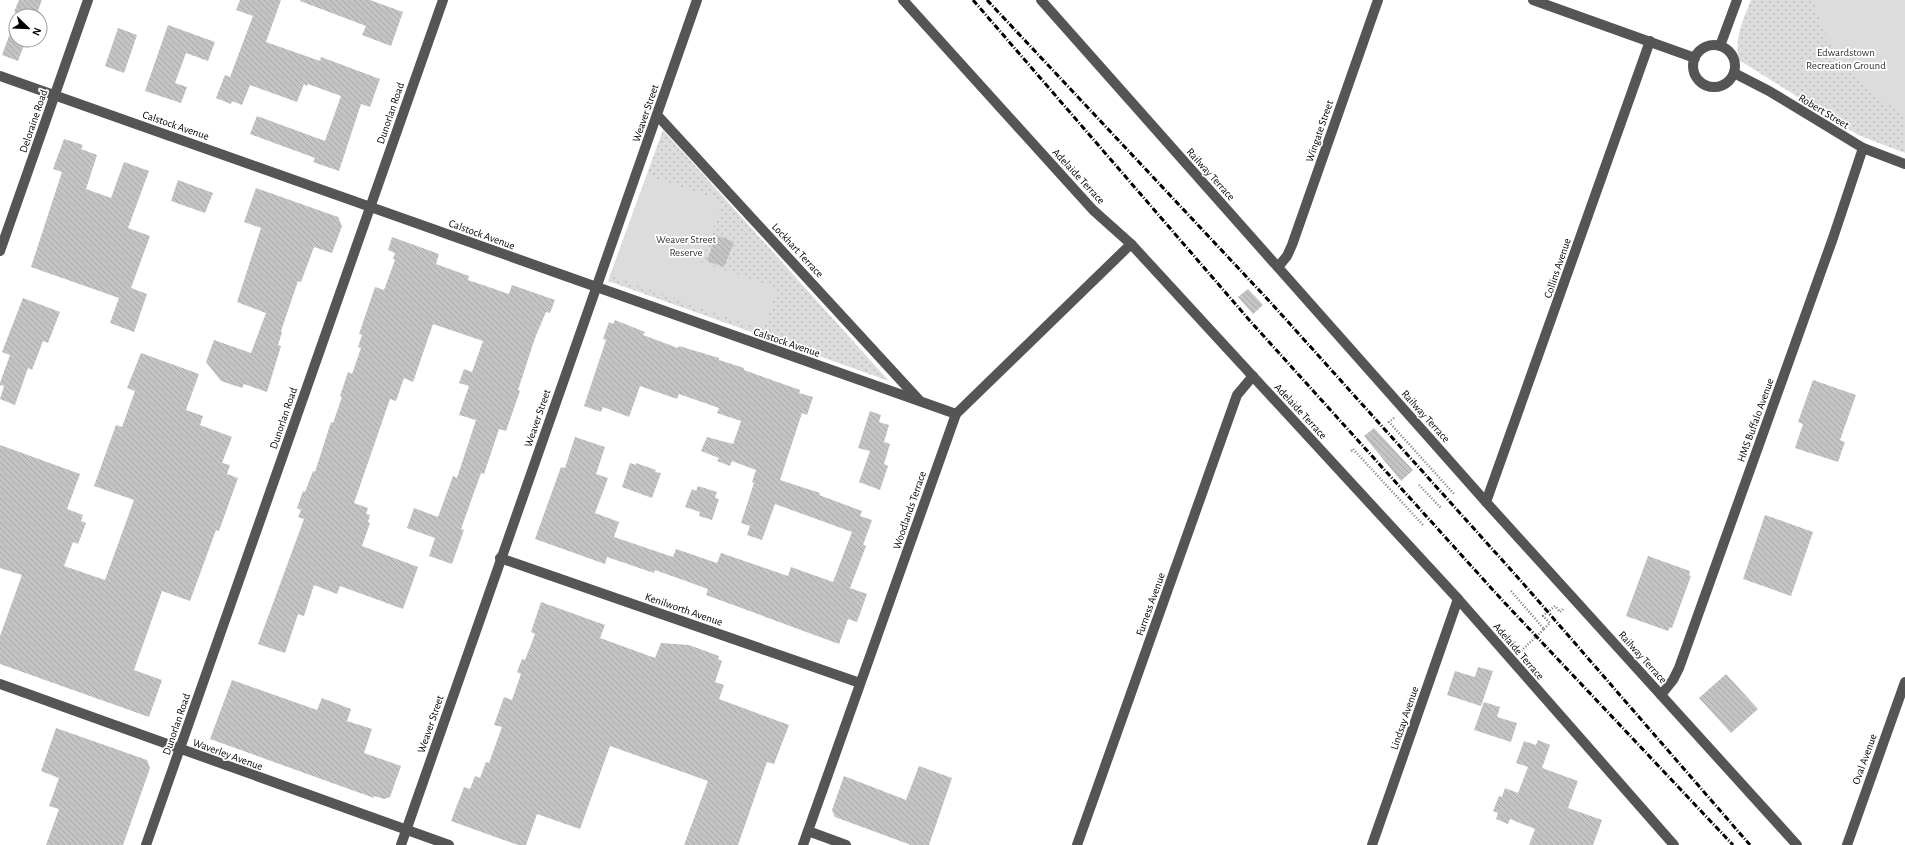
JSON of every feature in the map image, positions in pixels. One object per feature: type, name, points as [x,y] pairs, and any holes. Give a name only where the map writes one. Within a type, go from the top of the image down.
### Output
[{"type":"street","name":"Deloraine Road","points":[[0,251],[88,0]]},
{"type":"street","name":"Dunorlan Road","points":[[146,845],[443,0]]},
{"type":"street","name":"Weaver Street","points":[[401,845],[500,558],[697,0]]},
{"type":"street","name":"Adelaide Terrace","points":[[903,0],[1093,210],[1131,244],[1458,599],[1674,845]]},
{"type":"street","name":"Railway Terrace","points":[[1041,0],[1486,502],[1797,845]]},
{"type":"street","name":"Wingate Street","points":[[1278,266],[1287,256],[1292,245],[1378,0]]},
{"type":"street","points":[[1533,0],[1695,58]]},
{"type":"street","points":[[1720,46],[1737,0]]},
{"type":"street","name":"Collins Avenue","points":[[1486,502],[1650,41]]},
{"type":"street","points":[[1706,46],[1720,46],[1728,50],[1733,56],[1735,65],[1734,73],[1724,84],[1713,87],[1707,86],[1698,79],[1694,73],[1693,66],[1695,58],[1706,46]]},
{"type":"street","name":"Robert Street","points":[[1734,73],[1769,91],[1863,148],[1905,164]]},
{"type":"street","name":"Calstock Avenue","points":[[0,76],[956,414]]},
{"type":"street","name":"Lockhart Terrace","points":[[657,115],[921,402]]},
{"type":"street","name":"HMS Buffalo Avenue","points":[[1661,695],[1673,680],[1679,668],[1833,238],[1863,148]]},
{"type":"street","name":"Woodlands Terrace","points":[[803,845],[956,414],[1131,244]]},
{"type":"street","name":"Furness Avenue","points":[[1077,845],[1237,395],[1253,376]]},
{"type":"street","name":"Kenilworth Avenue","points":[[500,558],[860,683]]},
{"type":"street","name":"Lindsay Avenue","points":[[1372,845],[1458,599]]},
{"type":"street","name":"Oval Avenue","points":[[1846,845],[1905,682]]},
{"type":"street","name":"Waverley Avenue","points":[[0,684],[449,845]]},
{"type":"street","points":[[808,831],[846,845]]},
{"type":"path","points":[[1394,418],[1389,422],[1455,495]]},
{"type":"path","points":[[1351,451],[1353,449],[1423,525]]},
{"type":"path","points":[[1419,485],[1441,508],[1437,512]]},
{"type":"path","points":[[1511,591],[1544,629]]},
{"type":"path","points":[[1511,660],[1550,623],[1543,616],[1555,606],[1560,612],[1573,598]]},
{"type":"green space","name":"Edwardstown Recreation Ground","points":[[1751,0],[1905,0],[1905,153],[1858,135],[1739,60],[1738,37]]},
{"type":"green space","points":[[1813,0],[1905,0],[1905,113],[1888,104],[1873,93],[1859,81],[1847,67],[1826,35]]},
{"type":"green space","name":"Weaver Street Reserve","points":[[663,130],[889,381],[608,281]]},
{"type":"green space","points":[[647,175],[717,199],[722,205],[701,262],[778,288],[763,330],[617,278],[612,271]]},
{"type":"building","points":[[19,0],[42,0],[39,8],[16,8]]},
{"type":"building","points":[[240,0],[281,0],[266,42],[320,61],[321,57],[380,79],[370,107],[361,104],[339,171],[313,162],[315,158],[250,134],[257,116],[325,141],[341,96],[308,84],[307,86],[304,84],[297,102],[250,85],[242,105],[232,101],[231,104],[216,98],[225,75],[230,77],[253,16],[236,10]]},
{"type":"building","points":[[370,0],[403,12],[391,46],[362,35],[366,26],[300,1]]},
{"type":"building","points":[[168,25],[215,42],[208,61],[186,53],[175,83],[187,87],[181,103],[145,91]]},
{"type":"building","points":[[118,28],[137,35],[124,73],[105,66]]},
{"type":"building","points":[[8,39],[8,48],[23,48],[18,61],[2,55]]},
{"type":"building","points":[[64,139],[83,145],[81,149],[97,155],[86,189],[111,198],[124,162],[149,171],[128,228],[150,236],[131,288],[147,294],[134,332],[110,323],[119,298],[31,267],[62,172],[53,169]]},
{"type":"building","points":[[178,180],[213,193],[205,213],[171,201]]},
{"type":"building","points":[[256,188],[338,217],[342,226],[332,253],[314,247],[301,282],[298,281],[281,331],[278,345],[281,346],[267,392],[244,384],[242,388],[221,381],[206,362],[214,340],[251,353],[266,313],[237,302],[261,228],[244,222]]},
{"type":"building","points":[[716,235],[734,242],[724,267],[707,261]]},
{"type":"building","points":[[392,237],[439,254],[436,264],[469,276],[468,280],[509,294],[512,285],[555,300],[550,313],[546,312],[535,338],[518,390],[520,391],[506,431],[499,429],[484,474],[481,473],[461,529],[464,530],[452,564],[429,556],[435,538],[407,528],[414,508],[438,517],[453,476],[457,478],[476,420],[459,415],[469,386],[459,383],[464,369],[472,372],[483,341],[433,324],[413,382],[404,378],[396,401],[390,399],[354,503],[368,508],[366,514],[370,515],[368,522],[370,523],[362,546],[418,567],[403,609],[340,586],[337,594],[314,585],[304,616],[298,614],[285,653],[258,644],[304,519],[298,517],[301,510],[297,508],[303,491],[305,492],[313,471],[315,472],[331,422],[333,423],[342,397],[340,396],[348,372],[352,374],[361,348],[358,347],[362,335],[359,334],[375,287],[384,290],[395,260],[393,259],[395,253],[388,250]]},
{"type":"building","points":[[1248,289],[1263,305],[1253,314],[1238,297]]},
{"type":"building","points":[[23,298],[60,312],[48,343],[43,341],[32,370],[28,368],[15,405],[0,399],[4,386],[0,385],[0,383],[10,355],[2,352]]},
{"type":"building","points":[[615,320],[645,332],[643,335],[678,348],[679,346],[719,358],[719,360],[800,390],[799,393],[813,397],[807,415],[802,413],[780,480],[820,493],[819,495],[862,511],[860,516],[872,520],[863,545],[866,546],[850,588],[867,594],[857,622],[848,619],[839,644],[706,595],[708,589],[655,570],[654,573],[607,557],[605,564],[535,539],[561,467],[565,468],[575,437],[605,447],[596,474],[608,478],[595,513],[619,522],[614,537],[673,557],[676,549],[717,563],[721,553],[788,576],[791,567],[833,582],[852,532],[775,504],[762,540],[747,535],[750,526],[741,523],[754,483],[752,482],[756,470],[732,461],[730,466],[717,461],[719,458],[701,451],[707,437],[733,444],[741,421],[717,413],[719,408],[679,394],[677,399],[640,386],[629,417],[603,407],[601,412],[584,406],[606,340],[603,339],[609,322],[613,324]]},
{"type":"building","points":[[141,353],[199,374],[186,410],[203,416],[200,425],[232,437],[222,463],[230,465],[227,474],[238,478],[219,531],[216,530],[190,601],[162,591],[134,670],[162,680],[149,717],[0,664],[0,636],[22,575],[0,568],[0,445],[80,474],[67,509],[83,515],[81,521],[86,523],[78,544],[73,542],[64,566],[105,580],[134,500],[94,486],[116,425],[122,427],[135,391],[127,388]]},
{"type":"building","points":[[1813,380],[1856,395],[1840,440],[1845,442],[1838,462],[1795,448],[1803,424],[1798,422]]},
{"type":"building","points":[[870,411],[881,415],[879,422],[889,425],[884,442],[890,444],[884,464],[888,466],[880,490],[859,482],[870,451],[858,448]]},
{"type":"building","points":[[1374,428],[1413,470],[1401,481],[1364,436]]},
{"type":"building","points":[[630,463],[636,465],[636,463],[656,470],[655,472],[661,473],[652,498],[622,487]]},
{"type":"building","points":[[698,486],[717,492],[715,498],[719,499],[712,520],[699,516],[700,512],[685,507],[692,489],[696,491]]},
{"type":"building","points":[[1765,515],[1813,532],[1791,596],[1743,579]]},
{"type":"building","points":[[1648,556],[1690,571],[1689,575],[1691,576],[1672,628],[1670,627],[1668,631],[1626,616]]},
{"type":"building","points":[[541,602],[605,625],[600,638],[655,658],[661,643],[689,645],[719,656],[718,659],[722,661],[715,682],[724,685],[719,699],[789,725],[774,764],[767,762],[738,845],[684,845],[708,781],[610,746],[580,829],[537,814],[526,845],[518,845],[451,821],[464,787],[470,789],[475,776],[480,778],[486,762],[489,763],[502,727],[494,725],[504,697],[512,700],[521,674],[517,672],[522,659],[525,660],[535,634],[531,632]]},
{"type":"building","points":[[1478,667],[1493,671],[1481,706],[1447,695],[1455,671],[1475,677]]},
{"type":"building","points":[[1726,674],[1758,709],[1731,733],[1699,698]]},
{"type":"building","points":[[232,680],[317,710],[322,698],[351,709],[347,721],[372,729],[364,753],[401,766],[390,797],[384,799],[374,796],[374,798],[210,739]]},
{"type":"building","points":[[1484,702],[1500,707],[1497,717],[1517,723],[1511,742],[1474,730]]},
{"type":"building","points":[[56,728],[147,760],[150,768],[123,845],[46,845],[59,809],[49,806],[59,778],[41,771]]},
{"type":"building","points":[[1538,740],[1550,745],[1542,768],[1578,781],[1568,808],[1602,820],[1593,845],[1529,845],[1535,829],[1510,819],[1508,824],[1496,819],[1498,813],[1493,811],[1499,796],[1502,797],[1505,788],[1518,793],[1528,767],[1516,763],[1524,741],[1536,745]]},
{"type":"building","points":[[919,766],[952,778],[929,845],[911,845],[835,817],[832,810],[844,776],[906,800]]},
{"type":"railway","points":[[973,0],[1251,322],[1502,600],[1733,845]]},
{"type":"railway","points":[[987,0],[1272,304],[1521,581],[1750,845]]}]
